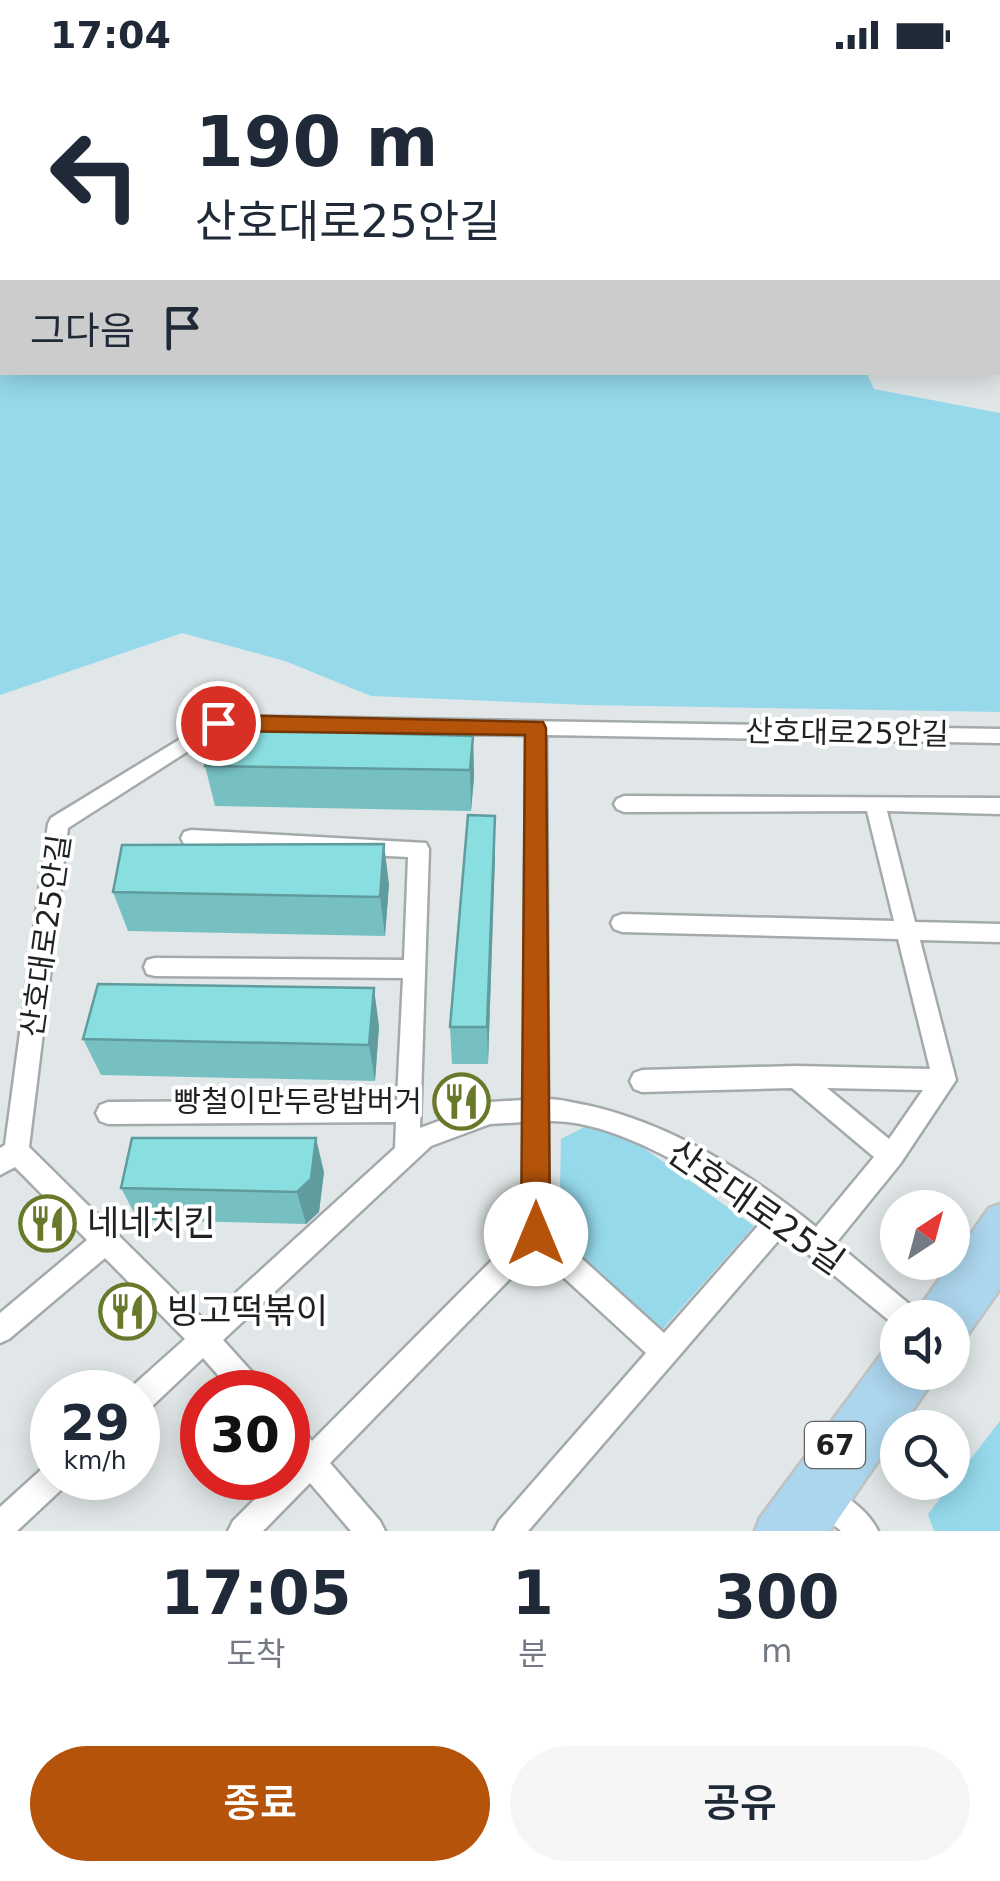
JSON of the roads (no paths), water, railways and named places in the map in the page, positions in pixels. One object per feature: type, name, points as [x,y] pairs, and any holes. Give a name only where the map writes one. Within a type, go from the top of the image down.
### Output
[{"type":"main road","points":[[941,1300],[1000,1219]]},
{"type":"main road","points":[[970,1303],[1000,1261]]},
{"type":"main road","name":"67","points":[[773,1531],[880,1385]]},
{"type":"main road","name":"67","points":[[808,1531],[909,1390]]},
{"type":"street","name":"산호대로25안길","points":[[204,1339],[106,1241],[5,1155],[58,824],[218,723],[1000,736]]},
{"type":"street","points":[[370,1531],[310,1461],[536,1234],[536,728]]},
{"type":"street","points":[[818,1245],[891,1156],[944,1080],[875,803]]},
{"type":"street","points":[[624,804],[1000,806]]},
{"type":"street","points":[[191,838],[419,849],[407,1152]]},
{"type":"street","points":[[622,923],[1000,934]]},
{"type":"street","points":[[155,967],[415,969]]},
{"type":"street","points":[[642,1081],[796,1077],[944,1080]]},
{"type":"street","points":[[796,1077],[891,1156]]},
{"type":"street","name":"산호대로25길","points":[[160,1380],[407,1152],[453,1122],[536,1107],[587,1114],[636,1128],[684,1150],[782,1217],[884,1300]]},
{"type":"street","points":[[108,1113],[410,1111]]},
{"type":"street","points":[[510,1531],[782,1217]]},
{"type":"street","points":[[536,1234],[666,1352]]},
{"type":"street","points":[[0,1330],[106,1241]]},
{"type":"street","points":[[204,1339],[231,1370]]},
{"type":"street","points":[[0,1527],[30,1500]]},
{"type":"street","points":[[243,1531],[273,1500]]},
{"type":"street","points":[[829,1502],[862,1531]]},
{"type":"place","name":"빵철이만두랑밥버거","points":[[461,1102]]},
{"type":"place","name":"네네치킨","points":[[48,1223]]},
{"type":"place","name":"빙고떡볶이","points":[[128,1311]]}]
